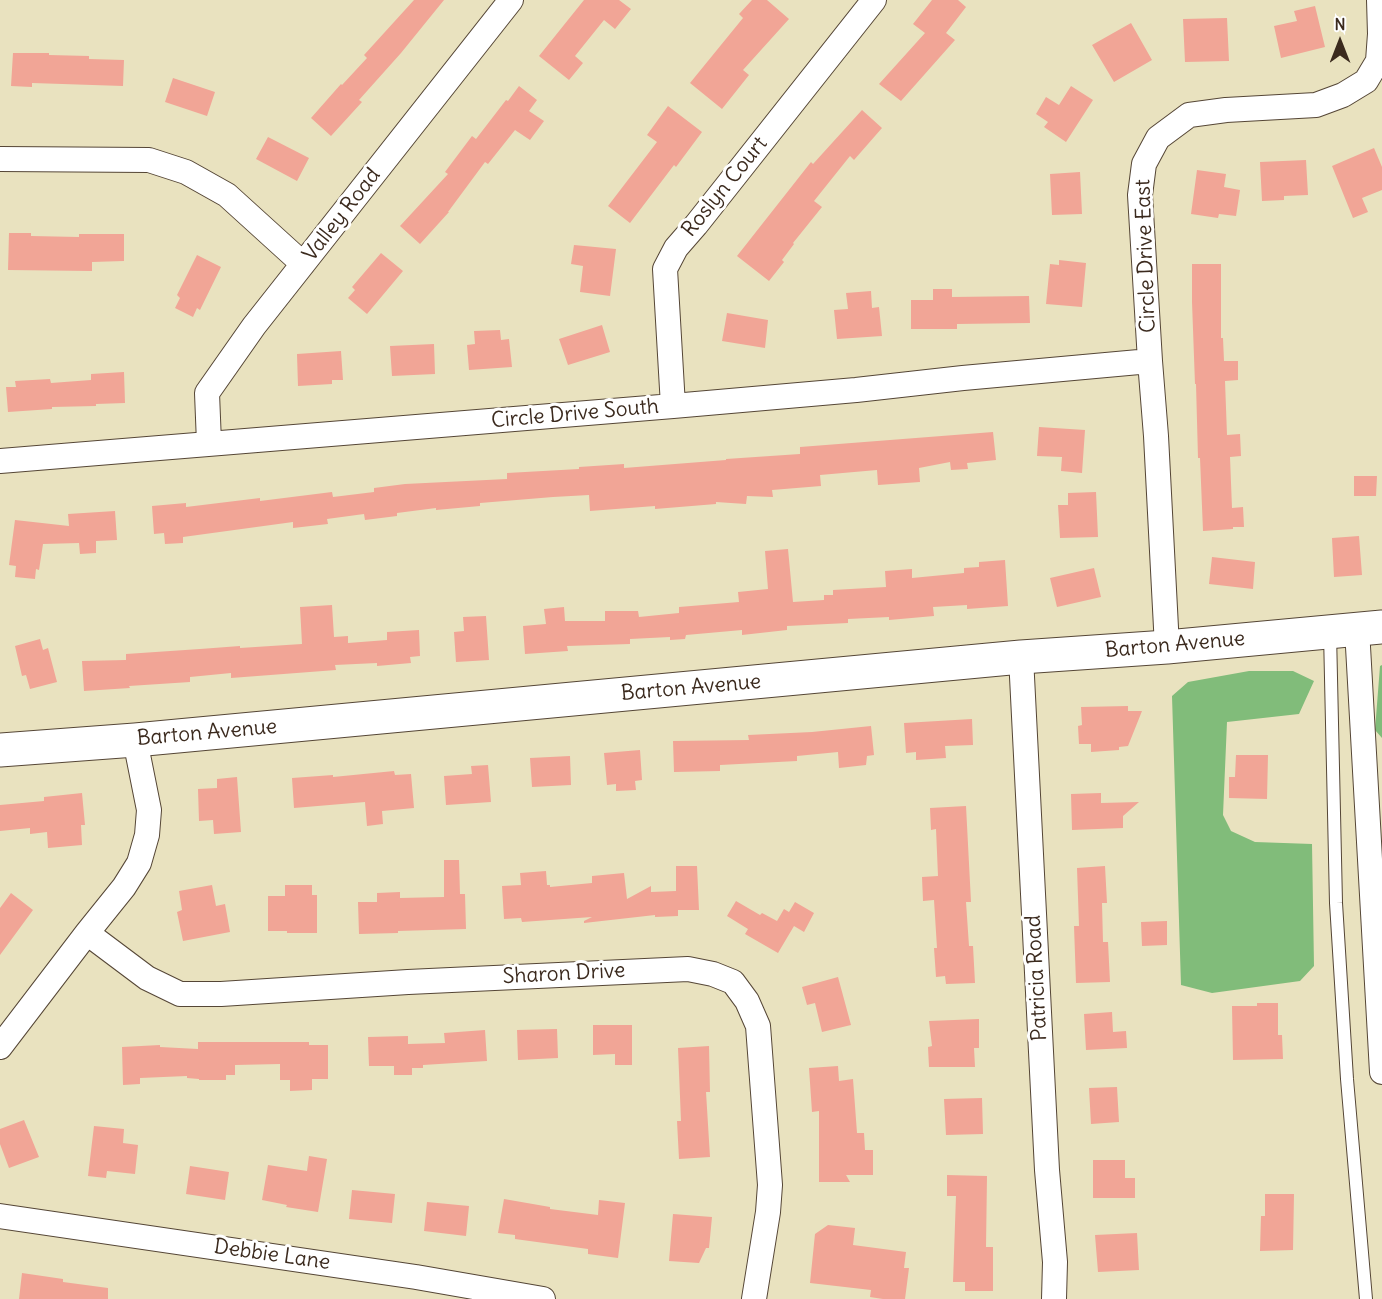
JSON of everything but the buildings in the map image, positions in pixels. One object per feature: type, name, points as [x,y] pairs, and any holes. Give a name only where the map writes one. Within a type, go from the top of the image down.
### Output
[{"type":"street","name":"Valley Road","points":[[209,443],[207,393],[254,326],[511,0]]},
{"type":"street","name":"Roslyn Court","points":[[674,406],[665,269],[676,248],[874,0]]},
{"type":"street","name":"Circle Drive East","points":[[1167,647],[1140,195],[1144,164],[1158,138],[1189,116],[1226,110],[1316,105],[1343,95],[1366,81],[1378,61],[1379,0]]},
{"type":"street","points":[[0,159],[149,160],[186,172],[227,195],[303,264]]},
{"type":"street","name":"Circle Drive South","points":[[0,461],[674,406],[1150,362]]},
{"type":"street","points":[[1356,629],[1382,1072]]},
{"type":"street","name":"Barton Avenue","points":[[0,750],[135,740],[1021,657],[1167,647],[1356,629]]},
{"type":"street","name":"Patricia Road","points":[[1021,657],[1047,1170],[1055,1262],[1054,1299]]},
{"type":"street","points":[[0,1047],[124,887],[139,863],[147,835],[149,810],[135,740]]},
{"type":"street","name":"Sharon Drive","points":[[87,933],[147,978],[180,994],[221,994],[408,982],[688,969],[712,974],[733,982],[747,1001],[758,1026],[770,1185],[754,1299]]},
{"type":"street","name":"Debbie Lane","points":[[0,1216],[416,1276],[543,1299]]},
{"type":"lane","points":[[1356,629],[1336,903],[1347,1079],[1366,1299]]},
{"type":"green space","points":[[1382,665],[1382,738],[1375,730],[1380,666]]},
{"type":"green space","points":[[1249,671],[1293,671],[1314,681],[1299,714],[1227,722],[1223,815],[1231,831],[1255,842],[1312,844],[1314,966],[1300,981],[1212,993],[1181,985],[1172,696],[1188,682]]}]
